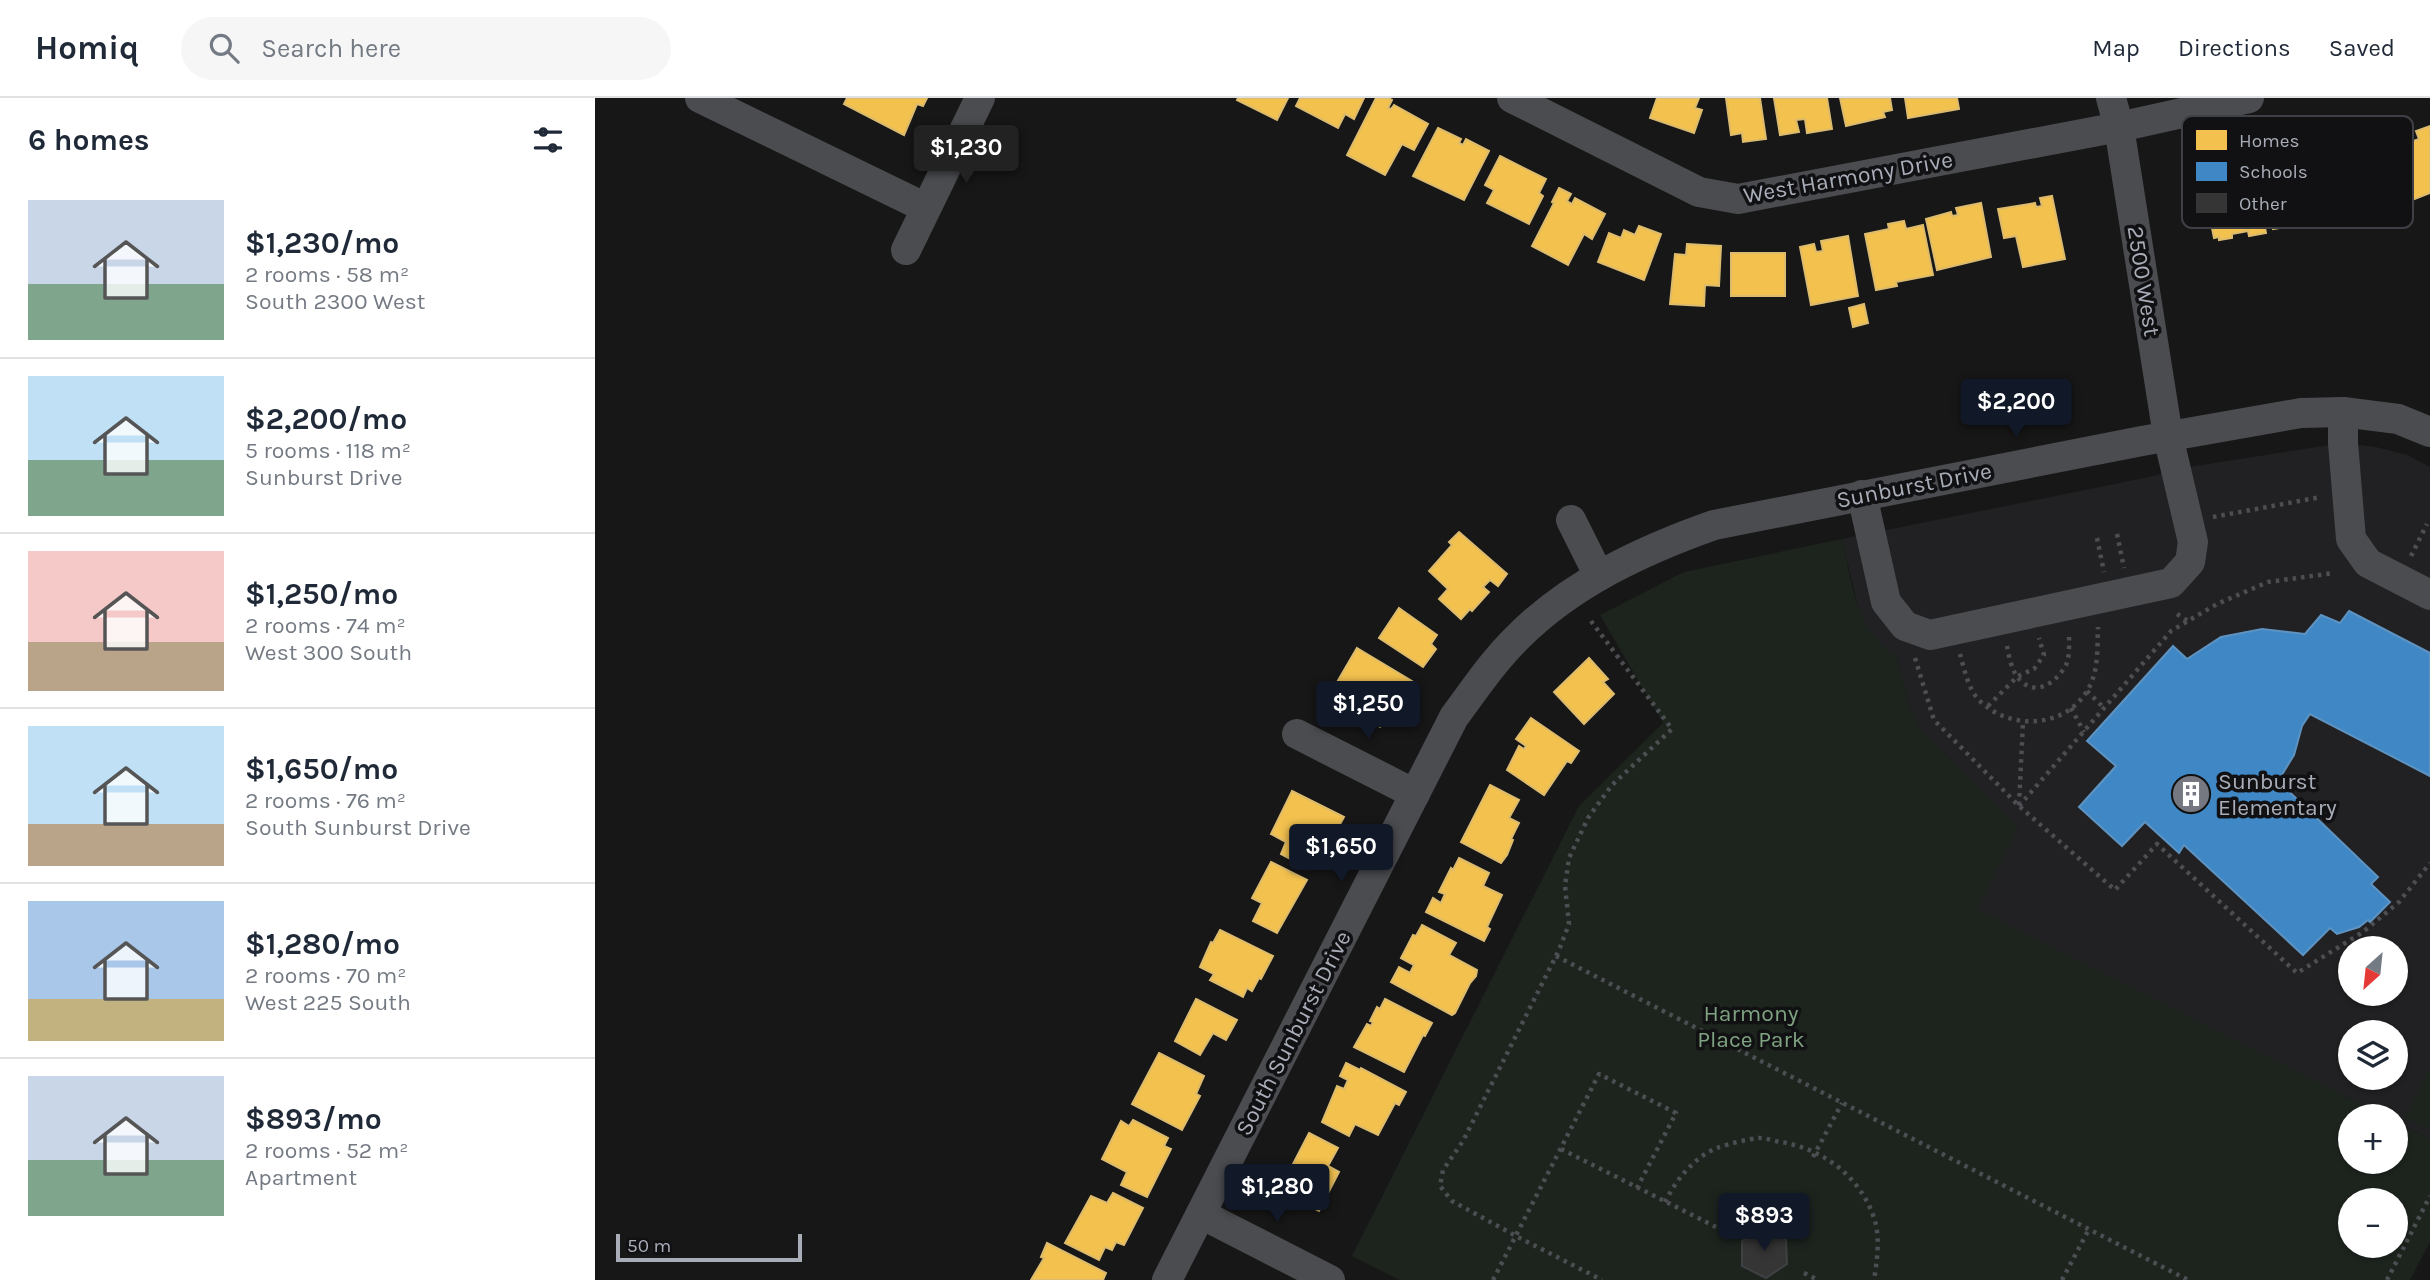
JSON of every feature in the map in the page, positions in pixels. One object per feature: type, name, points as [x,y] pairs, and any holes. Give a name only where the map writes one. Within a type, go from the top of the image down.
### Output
[{"type":"street","points":[[699,98],[926,208]]},
{"type":"street","points":[[906,250],[980,98]]},
{"type":"street","name":"West Harmony Drive","points":[[1512,98],[1699,192],[1738,199],[2119,127],[2249,98]]},
{"type":"street","name":"2500 West","points":[[1862,495],[1886,601],[1905,626],[1930,635],[2171,583],[2190,562],[2193,542],[2168,436],[2119,127],[2111,98]]},
{"type":"street","points":[[2343,412],[2351,540],[2368,563],[2430,595]]},
{"type":"street","name":"Sunburst Drive","points":[[1605,573],[1670,541],[1714,525],[2168,436],[2301,414],[2343,412],[2398,419],[2430,432]]},
{"type":"street","points":[[1571,520],[1605,573]]},
{"type":"street","name":"South Sunburst Drive","points":[[1167,1280],[1454,717],[1518,637],[1566,596],[1605,573]]},
{"type":"street","points":[[1297,734],[1415,794]]},
{"type":"street","points":[[1201,1214],[1330,1280]]},
{"type":"path","points":[[2209,517],[2325,496]]},
{"type":"path","points":[[2409,559],[2427,524]]},
{"type":"path","points":[[2117,534],[2125,572]]},
{"type":"path","points":[[2097,538],[2105,576]]},
{"type":"path","points":[[2019,806],[2171,631],[2217,604],[2268,582],[2334,573]]},
{"type":"path","points":[[2177,614],[2188,621]]},
{"type":"path","points":[[1591,621],[1672,729],[1612,785],[1588,818],[1569,858],[1565,886],[1569,924],[1556,957],[1463,1141],[1443,1170],[1440,1185],[1452,1201],[1602,1280]]},
{"type":"path","points":[[1960,651],[1967,678],[1978,699],[2001,715],[2023,722],[2047,721],[2071,708],[2087,691],[2097,665],[2098,627]]},
{"type":"path","points":[[2006,643],[2011,662],[2021,681],[2035,688],[2049,685],[2067,664],[2070,632]]},
{"type":"path","points":[[1988,706],[2018,676],[2034,669],[2044,655],[2039,637]]},
{"type":"path","points":[[1914,654],[1934,720],[2019,806],[2115,890],[2157,844],[2297,972],[2363,932],[2399,902],[2430,863]]},
{"type":"path","points":[[2087,691],[2104,708]]},
{"type":"path","points":[[2071,708],[2084,732]]},
{"type":"path","points":[[2019,806],[2023,722]]},
{"type":"path","points":[[1556,957],[2188,1280]]},
{"type":"path","points":[[1493,1280],[1599,1074],[1676,1113],[1637,1188]]},
{"type":"path","points":[[1815,1155],[1842,1103]]},
{"type":"path","points":[[1665,1202],[1674,1185],[1695,1162],[1716,1149],[1759,1138],[1797,1144],[1835,1163],[1862,1193],[1875,1222],[1878,1259],[1874,1280]]},
{"type":"path","points":[[1561,1149],[1726,1232]]},
{"type":"path","points":[[2387,1280],[2430,1196]]},
{"type":"path","points":[[2062,1280],[2089,1229]]},
{"type":"path","points":[[1804,1273],[1818,1280]]},
{"type":"shaded area","points":[[2343,443],[2376,447],[2407,455],[2430,467],[2430,1139],[2408,1128],[2408,1104],[2361,1104],[1976,909],[2018,828],[1922,731],[1909,705],[1896,655],[1885,650],[1871,636],[1859,611],[1842,539],[2154,476],[2176,469]]},
{"type":"green space","name":"Harmony Place Park","points":[[1842,539],[1857,604],[1872,634],[1882,646],[1896,655],[1909,705],[1922,731],[2018,828],[1977,909],[2361,1104],[2338,1104],[2338,1174],[2408,1174],[2408,1128],[2430,1139],[2430,1242],[2410,1280],[1400,1280],[1352,1256],[1579,806],[1663,723],[1600,615],[1684,572]]},
{"type":"green space","points":[[2430,1068],[2430,1130],[2408,1119],[2408,1112]]},
{"type":"building: Homes","points":[[847,98],[927,98],[923,106],[917,104],[904,135],[844,104]]},
{"type":"building: Homes","points":[[1288,98],[1277,120],[1237,100]]},
{"type":"building: Homes","points":[[1300,98],[1364,98],[1354,119],[1345,114],[1338,128],[1296,106]]},
{"type":"building: Homes","points":[[1376,98],[1392,100],[1388,108],[1391,109],[1394,105],[1428,124],[1414,150],[1402,144],[1385,175],[1347,155]]},
{"type":"building: Homes","points":[[1657,98],[1699,98],[1695,108],[1702,110],[1694,133],[1650,118]]},
{"type":"building: Homes","points":[[1726,98],[1760,98],[1766,139],[1743,142],[1742,133],[1731,135]]},
{"type":"building: Homes","points":[[1774,98],[1827,98],[1832,129],[1807,133],[1805,119],[1796,120],[1799,132],[1780,135]]},
{"type":"building: Homes","points":[[1840,98],[1890,98],[1892,110],[1883,112],[1885,117],[1846,126]]},
{"type":"building: Homes","points":[[1905,98],[1957,98],[1959,109],[1908,118]]},
{"type":"building: Homes","points":[[2430,126],[2430,193],[2413,200],[2413,141],[2419,139],[2416,131]]},
{"type":"building: Homes","points":[[1438,128],[1461,139],[1459,143],[1463,145],[1466,139],[1489,151],[1464,200],[1413,176]]},
{"type":"building: Homes","points":[[1500,156],[1546,179],[1539,193],[1543,196],[1529,224],[1487,203],[1494,190],[1485,185]]},
{"type":"building: Homes","points":[[1559,188],[1571,194],[1567,201],[1572,204],[1575,198],[1605,214],[1592,239],[1584,234],[1568,265],[1532,246]]},
{"type":"building: Homes","points":[[2052,196],[2065,259],[2023,267],[2016,236],[2004,238],[1998,209],[2035,203],[2036,207],[2042,206],[2040,198]]},
{"type":"building: Homes","points":[[1981,203],[1991,257],[1937,270],[1926,219],[1951,212],[1952,216],[1958,215],[1956,208]]},
{"type":"building: Homes","points":[[1904,221],[1906,229],[1923,225],[1933,275],[1896,282],[1897,286],[1876,290],[1865,234],[1889,229],[1888,224]]},
{"type":"building: Homes","points":[[1639,226],[1661,234],[1644,280],[1598,262],[1609,233],[1621,238],[1624,230],[1635,235]]},
{"type":"building: Homes","points":[[2212,228],[2265,228],[2266,233],[2249,236],[2248,231],[2232,234],[2232,238],[2214,238]]},
{"type":"building: Homes","points":[[1848,236],[1858,296],[1811,305],[1800,247],[1814,244],[1816,252],[1823,251],[1821,241]]},
{"type":"building: Homes","points":[[1687,244],[1721,246],[1719,286],[1705,285],[1704,306],[1670,304],[1675,254],[1686,255]]},
{"type":"building: Homes","points":[[1731,253],[1785,253],[1785,296],[1731,296]]},
{"type":"building: Homes","points":[[1864,304],[1868,323],[1853,327],[1849,308]]},
{"type":"building: Homes","points":[[1459,532],[1507,574],[1498,586],[1490,580],[1483,587],[1489,592],[1461,619],[1439,599],[1448,589],[1429,571],[1452,545],[1449,542]]},
{"type":"building: Homes","points":[[1399,608],[1437,635],[1431,644],[1436,649],[1423,667],[1379,638]]},
{"type":"building: Homes","points":[[1357,648],[1412,681],[1405,693],[1399,688],[1395,693],[1399,696],[1380,727],[1353,711],[1360,699],[1336,684]]},
{"type":"building: Homes","points":[[1589,658],[1608,679],[1603,682],[1614,694],[1584,724],[1554,692]]},
{"type":"building: Homes","points":[[1531,718],[1579,751],[1571,763],[1567,761],[1544,795],[1507,770],[1519,746],[1524,749],[1526,746],[1516,739]]},
{"type":"building: Homes","points":[[1490,785],[1519,800],[1509,818],[1519,823],[1507,855],[1501,863],[1461,842]]},
{"type":"building: Homes","points":[[1292,791],[1344,817],[1332,839],[1326,837],[1309,869],[1281,854],[1286,842],[1271,834]]},
{"type":"building: Homes","points":[[1459,858],[1489,873],[1483,886],[1502,895],[1487,927],[1490,929],[1484,941],[1426,912],[1433,898],[1441,903],[1445,894],[1439,892]]},
{"type":"building: Homes","points":[[1271,862],[1307,880],[1277,933],[1253,921],[1262,903],[1252,898]]},
{"type":"building: Homes","points":[[1422,925],[1456,943],[1449,955],[1477,970],[1452,1015],[1391,982],[1399,967],[1410,973],[1414,965],[1401,958],[1413,935],[1416,936]]},
{"type":"building: Homes","points":[[1220,930],[1273,956],[1261,979],[1259,978],[1252,991],[1247,988],[1243,997],[1210,980],[1214,974],[1200,967],[1211,942],[1213,943]]},
{"type":"building: Homes","points":[[1196,999],[1237,1020],[1226,1040],[1213,1033],[1200,1055],[1175,1041]]},
{"type":"building: Homes","points":[[1385,999],[1432,1023],[1404,1072],[1354,1047],[1367,1024],[1371,1026],[1373,1022],[1370,1021],[1377,1007],[1380,1009]]},
{"type":"building: Homes","points":[[1159,1053],[1204,1076],[1196,1094],[1200,1096],[1182,1130],[1132,1104]]},
{"type":"building: Homes","points":[[1346,1063],[1406,1092],[1399,1105],[1395,1103],[1378,1135],[1355,1124],[1349,1136],[1322,1122],[1337,1086],[1344,1089],[1348,1080],[1340,1076]]},
{"type":"building: Homes","points":[[1133,1120],[1168,1138],[1164,1146],[1171,1149],[1147,1197],[1121,1185],[1127,1172],[1102,1159],[1121,1121],[1129,1126]]},
{"type":"building: Homes","points":[[1309,1133],[1338,1148],[1328,1166],[1339,1172],[1319,1211],[1279,1191]]},
{"type":"building: Homes","points":[[1113,1193],[1143,1208],[1124,1245],[1116,1242],[1112,1250],[1105,1247],[1099,1260],[1065,1243],[1091,1196],[1107,1203]]},
{"type":"building: Homes","points":[[1047,1243],[1106,1273],[1103,1280],[1031,1280],[1044,1258],[1041,1257]]},
{"type":"building: Schools","name":"Sunburst Elementary","points":[[2349,611],[2430,653],[2430,776],[2310,714],[2302,726],[2294,755],[2278,781],[2378,877],[2371,884],[2390,902],[2370,922],[2368,920],[2359,927],[2337,934],[2330,928],[2303,955],[2184,845],[2179,853],[2145,822],[2122,846],[2079,807],[2116,766],[2087,741],[2173,646],[2187,659],[2221,637],[2262,629],[2305,634],[2321,615],[2340,623]]},
{"type":"building: Other","points":[[1763,1227],[1786,1239],[1787,1264],[1766,1278],[1742,1266],[1742,1241]]},
{"type":"place","name":"Sunburst Elementary","points":[[2191,794]]}]
